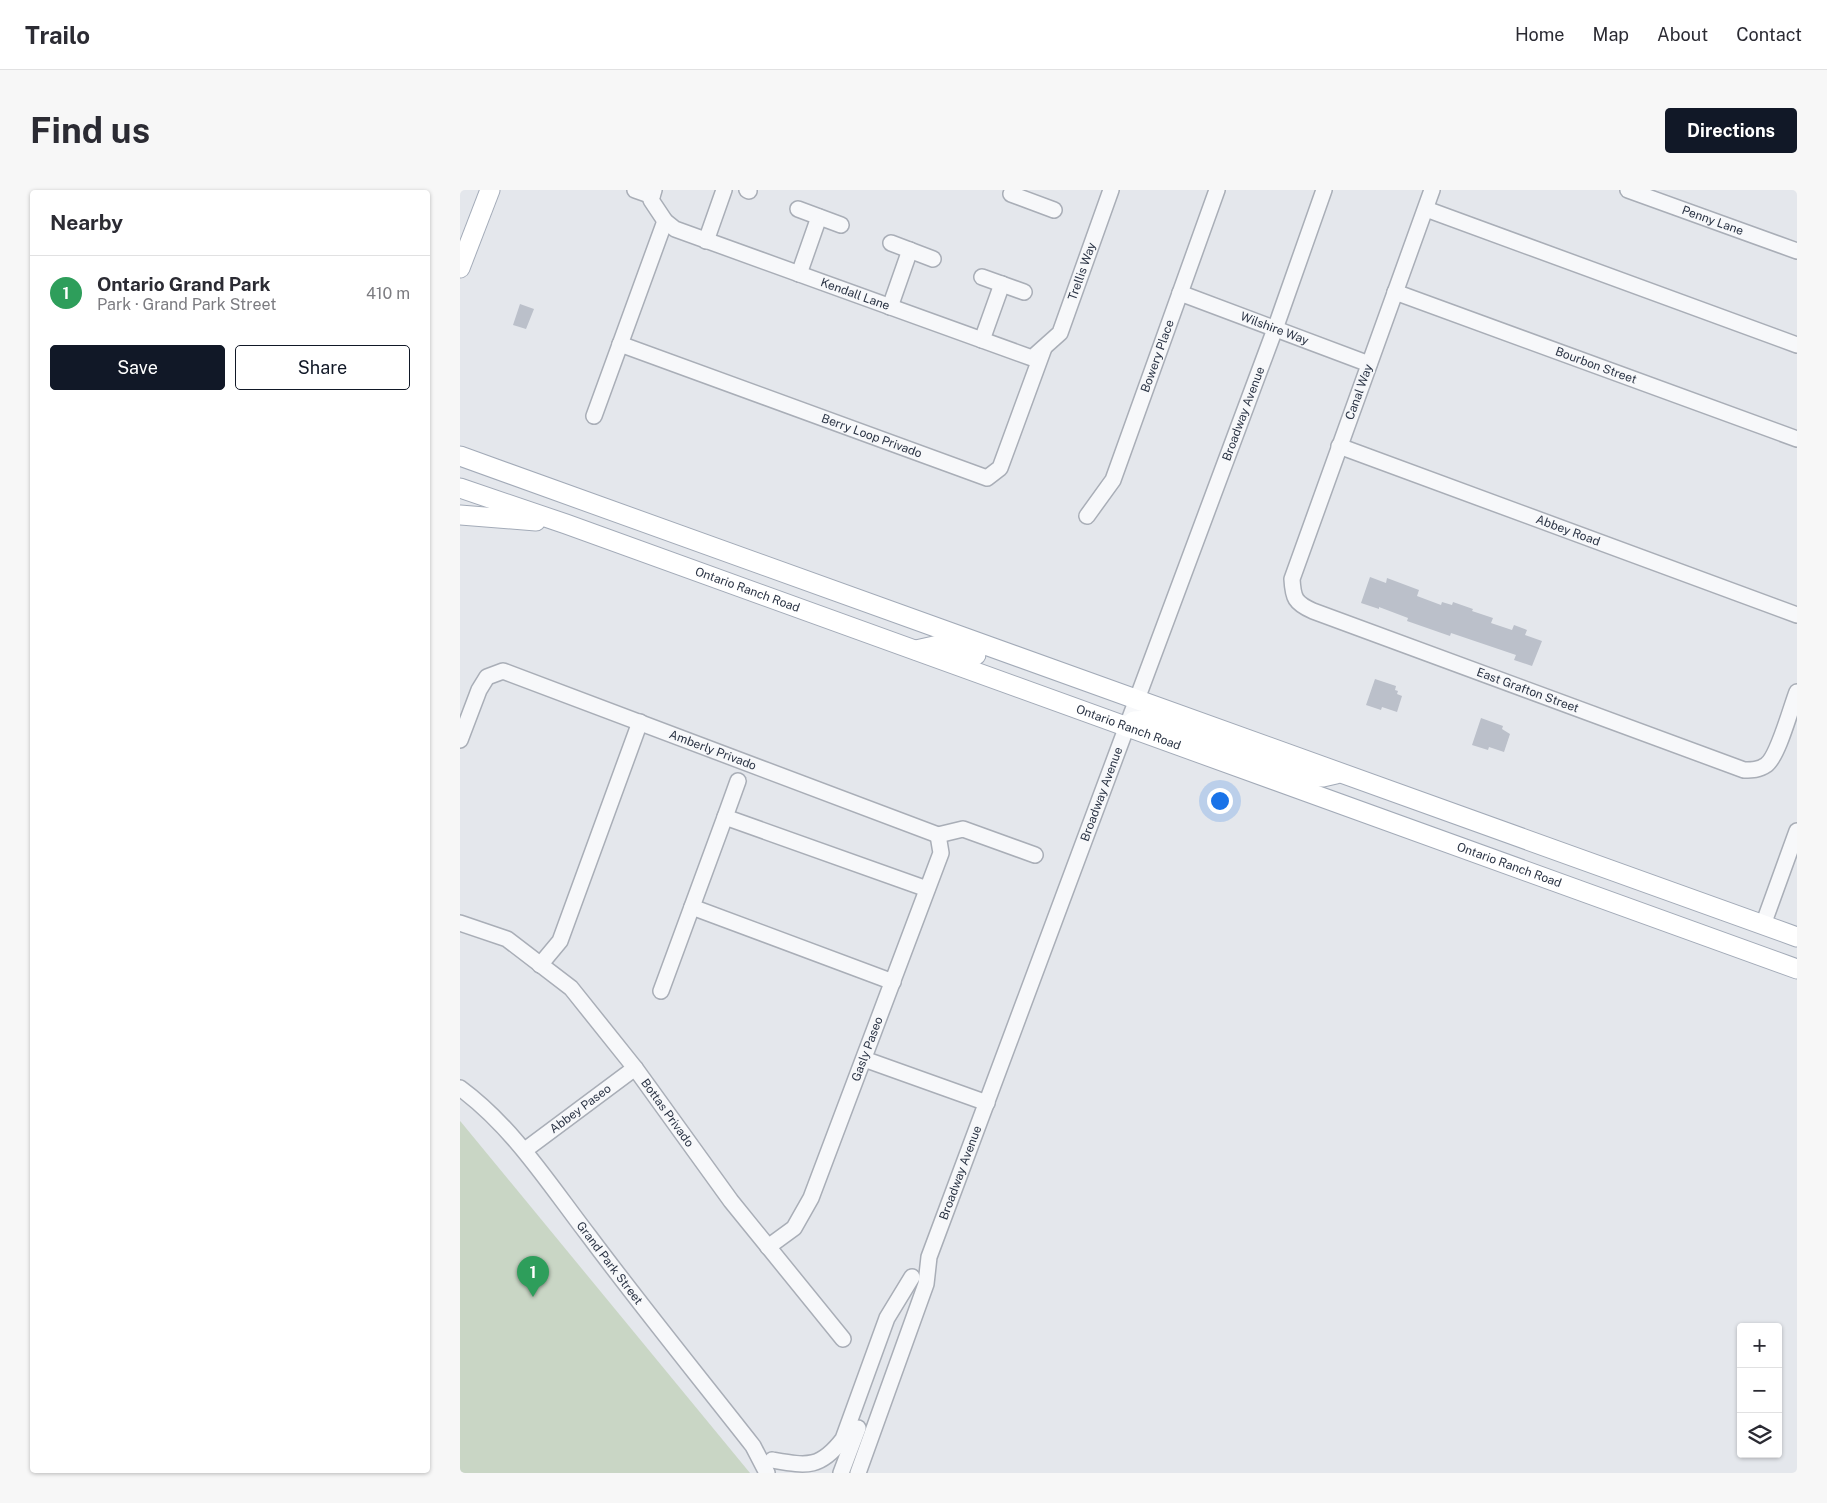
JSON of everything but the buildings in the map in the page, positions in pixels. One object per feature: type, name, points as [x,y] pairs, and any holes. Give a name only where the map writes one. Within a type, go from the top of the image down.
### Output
[{"type":"main road","points":[[460,268],[490,190]]},
{"type":"main road","points":[[460,456],[1797,937]]},
{"type":"main road","name":"Ontario Ranch Road","points":[[460,488],[566,524],[1797,969]]},
{"type":"main road","points":[[460,514],[566,524]]},
{"type":"main road","points":[[914,650],[943,644],[1123,708],[1130,706],[1137,700]]},
{"type":"main road","points":[[1128,727],[1134,721],[1148,720],[1310,777],[1323,777],[1340,773]]},
{"type":"street","points":[[594,416],[665,221],[651,200],[653,193],[635,190]]},
{"type":"street","points":[[706,241],[724,190]]},
{"type":"street","name":"Trellis Way","points":[[1045,347],[1060,333],[1111,190]]},
{"type":"street","name":"Bowery Place","points":[[1087,516],[1113,480],[1217,190]]},
{"type":"street","name":"Broadway Avenue","points":[[858,1473],[926,1284],[929,1257],[1128,727],[1275,329],[1324,190]]},
{"type":"street","name":"Canal Way","points":[[1293,595],[1292,579],[1432,190]]},
{"type":"street","name":"Penny Lane","points":[[1628,190],[1797,251]]},
{"type":"street","points":[[1011,194],[1034,196],[1054,210]]},
{"type":"street","points":[[798,209],[841,225]]},
{"type":"street","points":[[1426,209],[1797,345]]},
{"type":"street","points":[[798,274],[819,217]]},
{"type":"street","name":"Kendall Lane","points":[[665,221],[675,229],[706,241],[1032,358],[1045,347]]},
{"type":"street","points":[[891,243],[933,258]]},
{"type":"street","points":[[890,307],[910,250]]},
{"type":"street","points":[[982,276],[1024,292]]},
{"type":"street","points":[[982,340],[1002,284]]},
{"type":"street","name":"Bourbon Street","points":[[1395,292],[1797,440]]},
{"type":"street","name":"Wilshire Way","points":[[1180,293],[1369,364]]},
{"type":"street","name":"Berry Loop Privado","points":[[620,344],[987,478],[1000,468],[1045,347]]},
{"type":"street","name":"Abbey Road","points":[[1339,446],[1797,615]]},
{"type":"street","name":"East Grafton Street","points":[[1293,595],[1300,605],[1312,611],[1744,770],[1756,770],[1768,764],[1774,755],[1797,692]]},
{"type":"street","name":"Amberly Privado","points":[[460,740],[479,690],[487,677],[503,671],[938,835]]},
{"type":"street","points":[[540,965],[560,941],[640,722]]},
{"type":"street","points":[[661,991],[738,781]]},
{"type":"street","points":[[725,817],[927,890]]},
{"type":"street","points":[[938,835],[963,828],[1035,854]]},
{"type":"street","points":[[1763,925],[1797,830]]},
{"type":"street","name":"Gasly Paseo","points":[[768,1247],[794,1228],[812,1198],[941,853],[938,835]]},
{"type":"street","points":[[692,907],[893,982]]},
{"type":"street","name":"Bottas Privado","points":[[460,924],[507,940],[571,988],[634,1068],[731,1201],[843,1339]]},
{"type":"street","points":[[864,1059],[987,1103]]},
{"type":"street","name":"Abbey Paseo","points":[[525,1150],[634,1068]]},
{"type":"street","name":"Grand Park Street","points":[[460,1088],[472,1097],[525,1150],[594,1244],[753,1446],[770,1466],[783,1473]]},
{"type":"street","name":"Broadway Avenue","points":[[841,1473],[912,1278],[929,1257]]},
{"type":"street","points":[[770,1466],[802,1465],[820,1461],[833,1452],[843,1439],[887,1318],[912,1278]]},
{"type":"green space","points":[[461,1122],[750,1473],[460,1473]]},
{"type":"place","name":"Ontario Grand Park","points":[[533,1297]]}]
